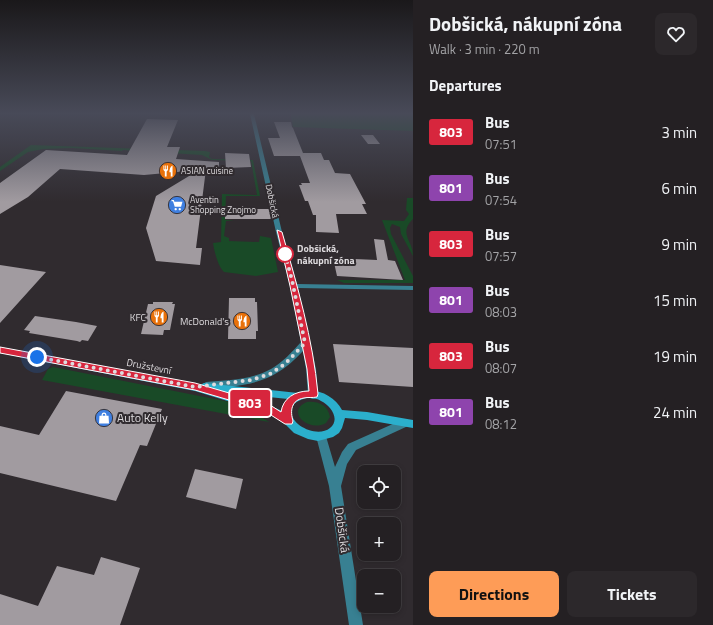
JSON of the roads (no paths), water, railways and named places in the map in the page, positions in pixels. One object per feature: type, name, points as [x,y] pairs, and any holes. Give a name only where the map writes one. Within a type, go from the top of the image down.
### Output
[{"type":"main road","name":"Družstevní","points":[[0,350],[195,387],[266,408],[288,421]]},
{"type":"main road","points":[[195,387],[231,388],[297,396],[314,394],[330,401],[340,414],[340,420],[334,431],[321,436],[311,436],[294,428],[288,421],[286,414],[287,407],[297,396]]},
{"type":"main road","points":[[340,414],[367,416],[408,424]]},
{"type":"street","name":"Dobšická","points":[[259,143],[279,232],[294,286],[311,369],[314,394]]},
{"type":"street","points":[[294,286],[413,288]]},
{"type":"street","points":[[195,387],[251,380],[270,374],[285,364],[305,343]]},
{"type":"street","points":[[335,486],[344,458],[352,447],[359,442],[408,424]]},
{"type":"street","name":"Dobšická","points":[[321,436],[335,486],[356,625]]},
{"type":"place","name":"ASIAN cuisine","points":[[168,171]]},
{"type":"place","name":"Aventin Shopping Znojmo","points":[[177,205]]},
{"type":"place","name":"Dobšická, nákupní zóna","points":[[285,254]]},
{"type":"place","name":"KFC","points":[[159,317]]},
{"type":"place","name":"McDonald's","points":[[242,321]]},
{"type":"place","name":"Auto Kelly","points":[[104,418]]}]
